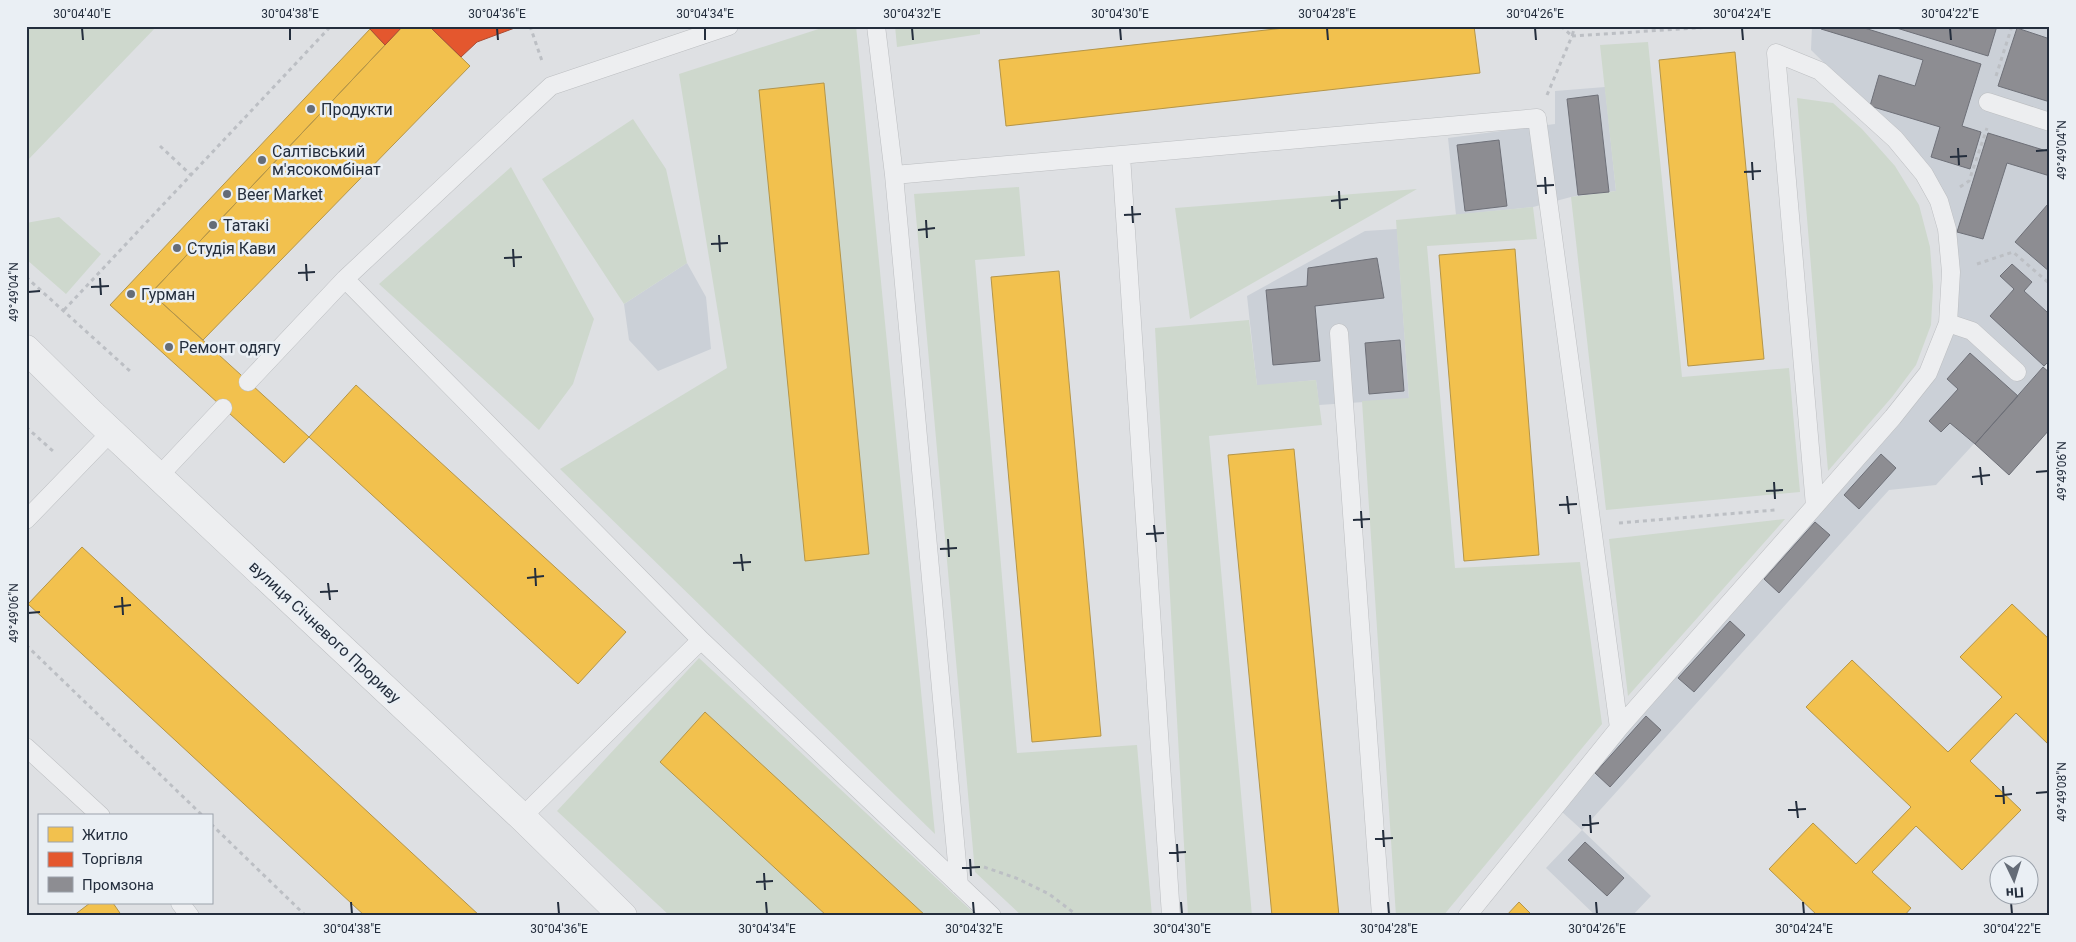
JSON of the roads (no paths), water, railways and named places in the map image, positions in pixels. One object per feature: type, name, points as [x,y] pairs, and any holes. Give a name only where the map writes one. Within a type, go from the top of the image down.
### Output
[{"type":"street","name":"вулиця Січневого Прориву","points":[[26,349],[111,432],[522,817],[623,916]]},
{"type":"lane","points":[[248,382],[345,279],[551,86],[729,26]]},
{"type":"lane","points":[[876,26],[894,175],[959,885]]},
{"type":"lane","points":[[1467,916],[1619,728],[1815,506],[1893,417],[1928,373],[1948,323],[1951,272],[1947,229],[1939,201],[1924,174],[1895,139],[1862,106],[1820,71],[1776,53],[1815,506]]},
{"type":"lane","points":[[1988,102],[2050,122]]},
{"type":"lane","points":[[894,175],[1537,118],[1619,728]]},
{"type":"lane","points":[[1121,155],[1171,916]]},
{"type":"lane","points":[[345,279],[701,640],[992,916]]},
{"type":"lane","points":[[1948,323],[1972,332],[2018,372]]},
{"type":"lane","points":[[1339,333],[1382,916]]},
{"type":"lane","points":[[159,476],[223,408]]},
{"type":"lane","points":[[26,520],[111,432]]},
{"type":"lane","points":[[522,817],[701,640]]},
{"type":"lane","points":[[26,747],[99,814]]},
{"type":"lane","points":[[181,904],[190,916]]},
{"type":"place","name":"Продукти","points":[[311,109]]},
{"type":"place","name":"Салтівський м'ясокомбінат","points":[[262,160]]},
{"type":"place","name":"Beer Market","points":[[227,194]]},
{"type":"place","name":"Татакі","points":[[213,225]]},
{"type":"place","name":"Студія Кави","points":[[177,248]]},
{"type":"place","name":"Гурман","points":[[131,294]]},
{"type":"place","name":"Ремонт одягу","points":[[169,347]]}]
